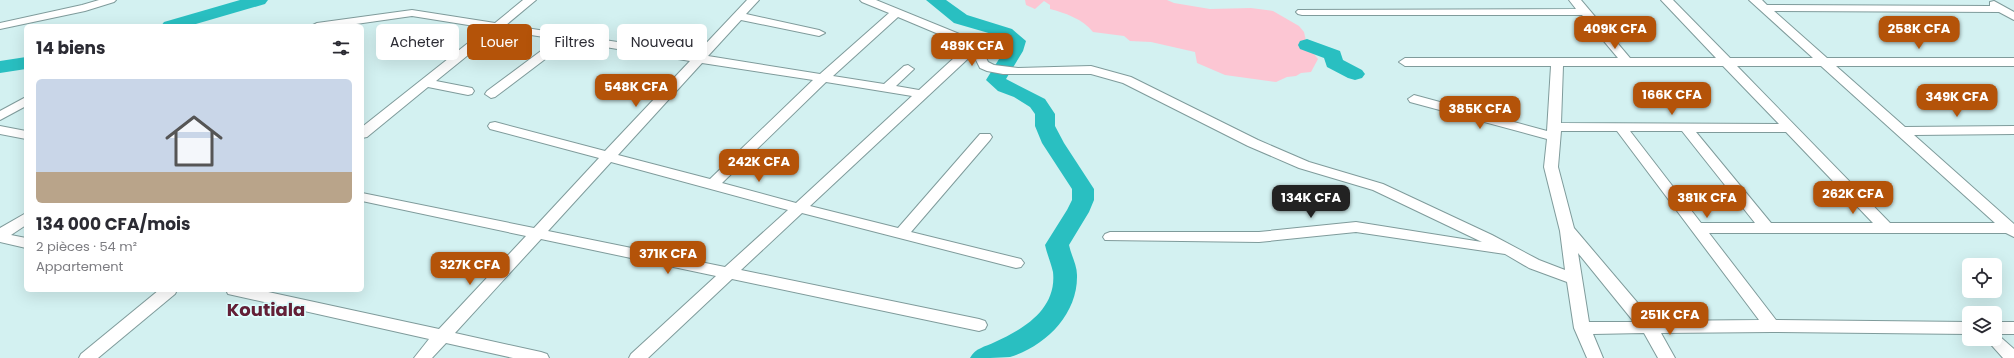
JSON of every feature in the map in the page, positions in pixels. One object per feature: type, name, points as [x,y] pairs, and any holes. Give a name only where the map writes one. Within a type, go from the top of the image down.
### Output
[{"type":"street","points":[[0,26],[85,8],[110,0]]},
{"type":"street","points":[[500,24],[530,0]]},
{"type":"street","points":[[707,49],[753,0]]},
{"type":"street","points":[[866,0],[975,45],[984,65],[990,68],[1006,71],[1090,70],[1110,74],[1127,80],[1253,143],[1304,165],[1378,187],[1487,238],[1508,251],[1534,264],[1574,279]]},
{"type":"street","points":[[1575,0],[1627,62]]},
{"type":"street","points":[[1667,0],[1886,228]]},
{"type":"street","points":[[1988,0],[2014,17]]},
{"type":"street","points":[[1760,4],[2001,9]]},
{"type":"street","points":[[1760,4],[2012,230]]},
{"type":"street","points":[[1302,12],[1585,12]]},
{"type":"street","points":[[332,24],[412,13],[484,24]]},
{"type":"street","points":[[364,27],[412,13]]},
{"type":"street","points":[[713,184],[822,78],[896,13]]},
{"type":"street","points":[[738,16],[819,33]]},
{"type":"street","points":[[637,358],[975,45]]},
{"type":"street","points":[[364,132],[467,49]]},
{"type":"street","points":[[491,94],[540,58]]},
{"type":"street","points":[[707,59],[923,94]]},
{"type":"street","points":[[422,358],[697,60]]},
{"type":"street","points":[[1405,62],[2014,62]]},
{"type":"street","points":[[1557,62],[1551,167],[1567,231],[1582,328],[1595,358]]},
{"type":"street","points":[[887,88],[908,68]]},
{"type":"street","points":[[425,82],[468,92]]},
{"type":"street","points":[[1414,99],[1554,132],[1621,128],[1790,128]]},
{"type":"street","points":[[0,116],[24,102]]},
{"type":"street","points":[[495,126],[799,208],[1016,263]]},
{"type":"street","points":[[1621,128],[1772,326]]},
{"type":"street","points":[[1686,128],[1767,228]]},
{"type":"street","points":[[0,130],[24,134]]},
{"type":"street","points":[[1901,131],[2013,131]]},
{"type":"street","points":[[902,233],[985,137]]},
{"type":"street","points":[[364,197],[979,325]]},
{"type":"street","points":[[0,236],[24,219]]},
{"type":"street","points":[[1110,237],[1259,238],[1356,227],[1508,251]]},
{"type":"street","points":[[1697,228],[2012,230]]},
{"type":"street","points":[[1567,231],[1649,328],[1668,358]]},
{"type":"street","points":[[0,236],[24,242]]},
{"type":"street","points":[[87,358],[167,292]]},
{"type":"street","points":[[243,292],[541,358]]},
{"type":"street","points":[[1582,328],[1772,326],[1962,328]]},
{"type":"street","points":[[2002,328],[2014,328]]},
{"type":"street","points":[[2001,346],[2013,358]]},
{"type":"shaded area","points":[[1025,0],[1167,0],[1174,3],[1210,9],[1251,8],[1273,11],[1299,26],[1304,32],[1307,45],[1318,59],[1311,72],[1287,77],[1276,82],[1225,75],[1197,63],[1195,52],[1151,42],[1130,41],[1124,36],[1093,32],[1079,20],[1050,9],[1050,5],[1044,1],[1035,9],[1026,5]]},
{"type":"waterway","points":[[177,24],[259,0]]},
{"type":"waterway","points":[[935,0],[961,19],[1005,33],[1017,41],[1014,51],[996,80],[1005,87],[1021,93],[1038,103],[1045,114],[1045,126],[1053,143],[1083,189],[1083,200],[1078,212],[1065,230],[1057,245],[1065,275],[1064,292],[1058,307],[1050,319],[1026,338],[983,358]]},
{"type":"waterway","points":[[1307,45],[1333,55],[1334,63],[1355,74]]},
{"type":"waterway","points":[[0,67],[24,63]]},
{"type":"district","name":"Koutiala","points":[[266,310]]}]
